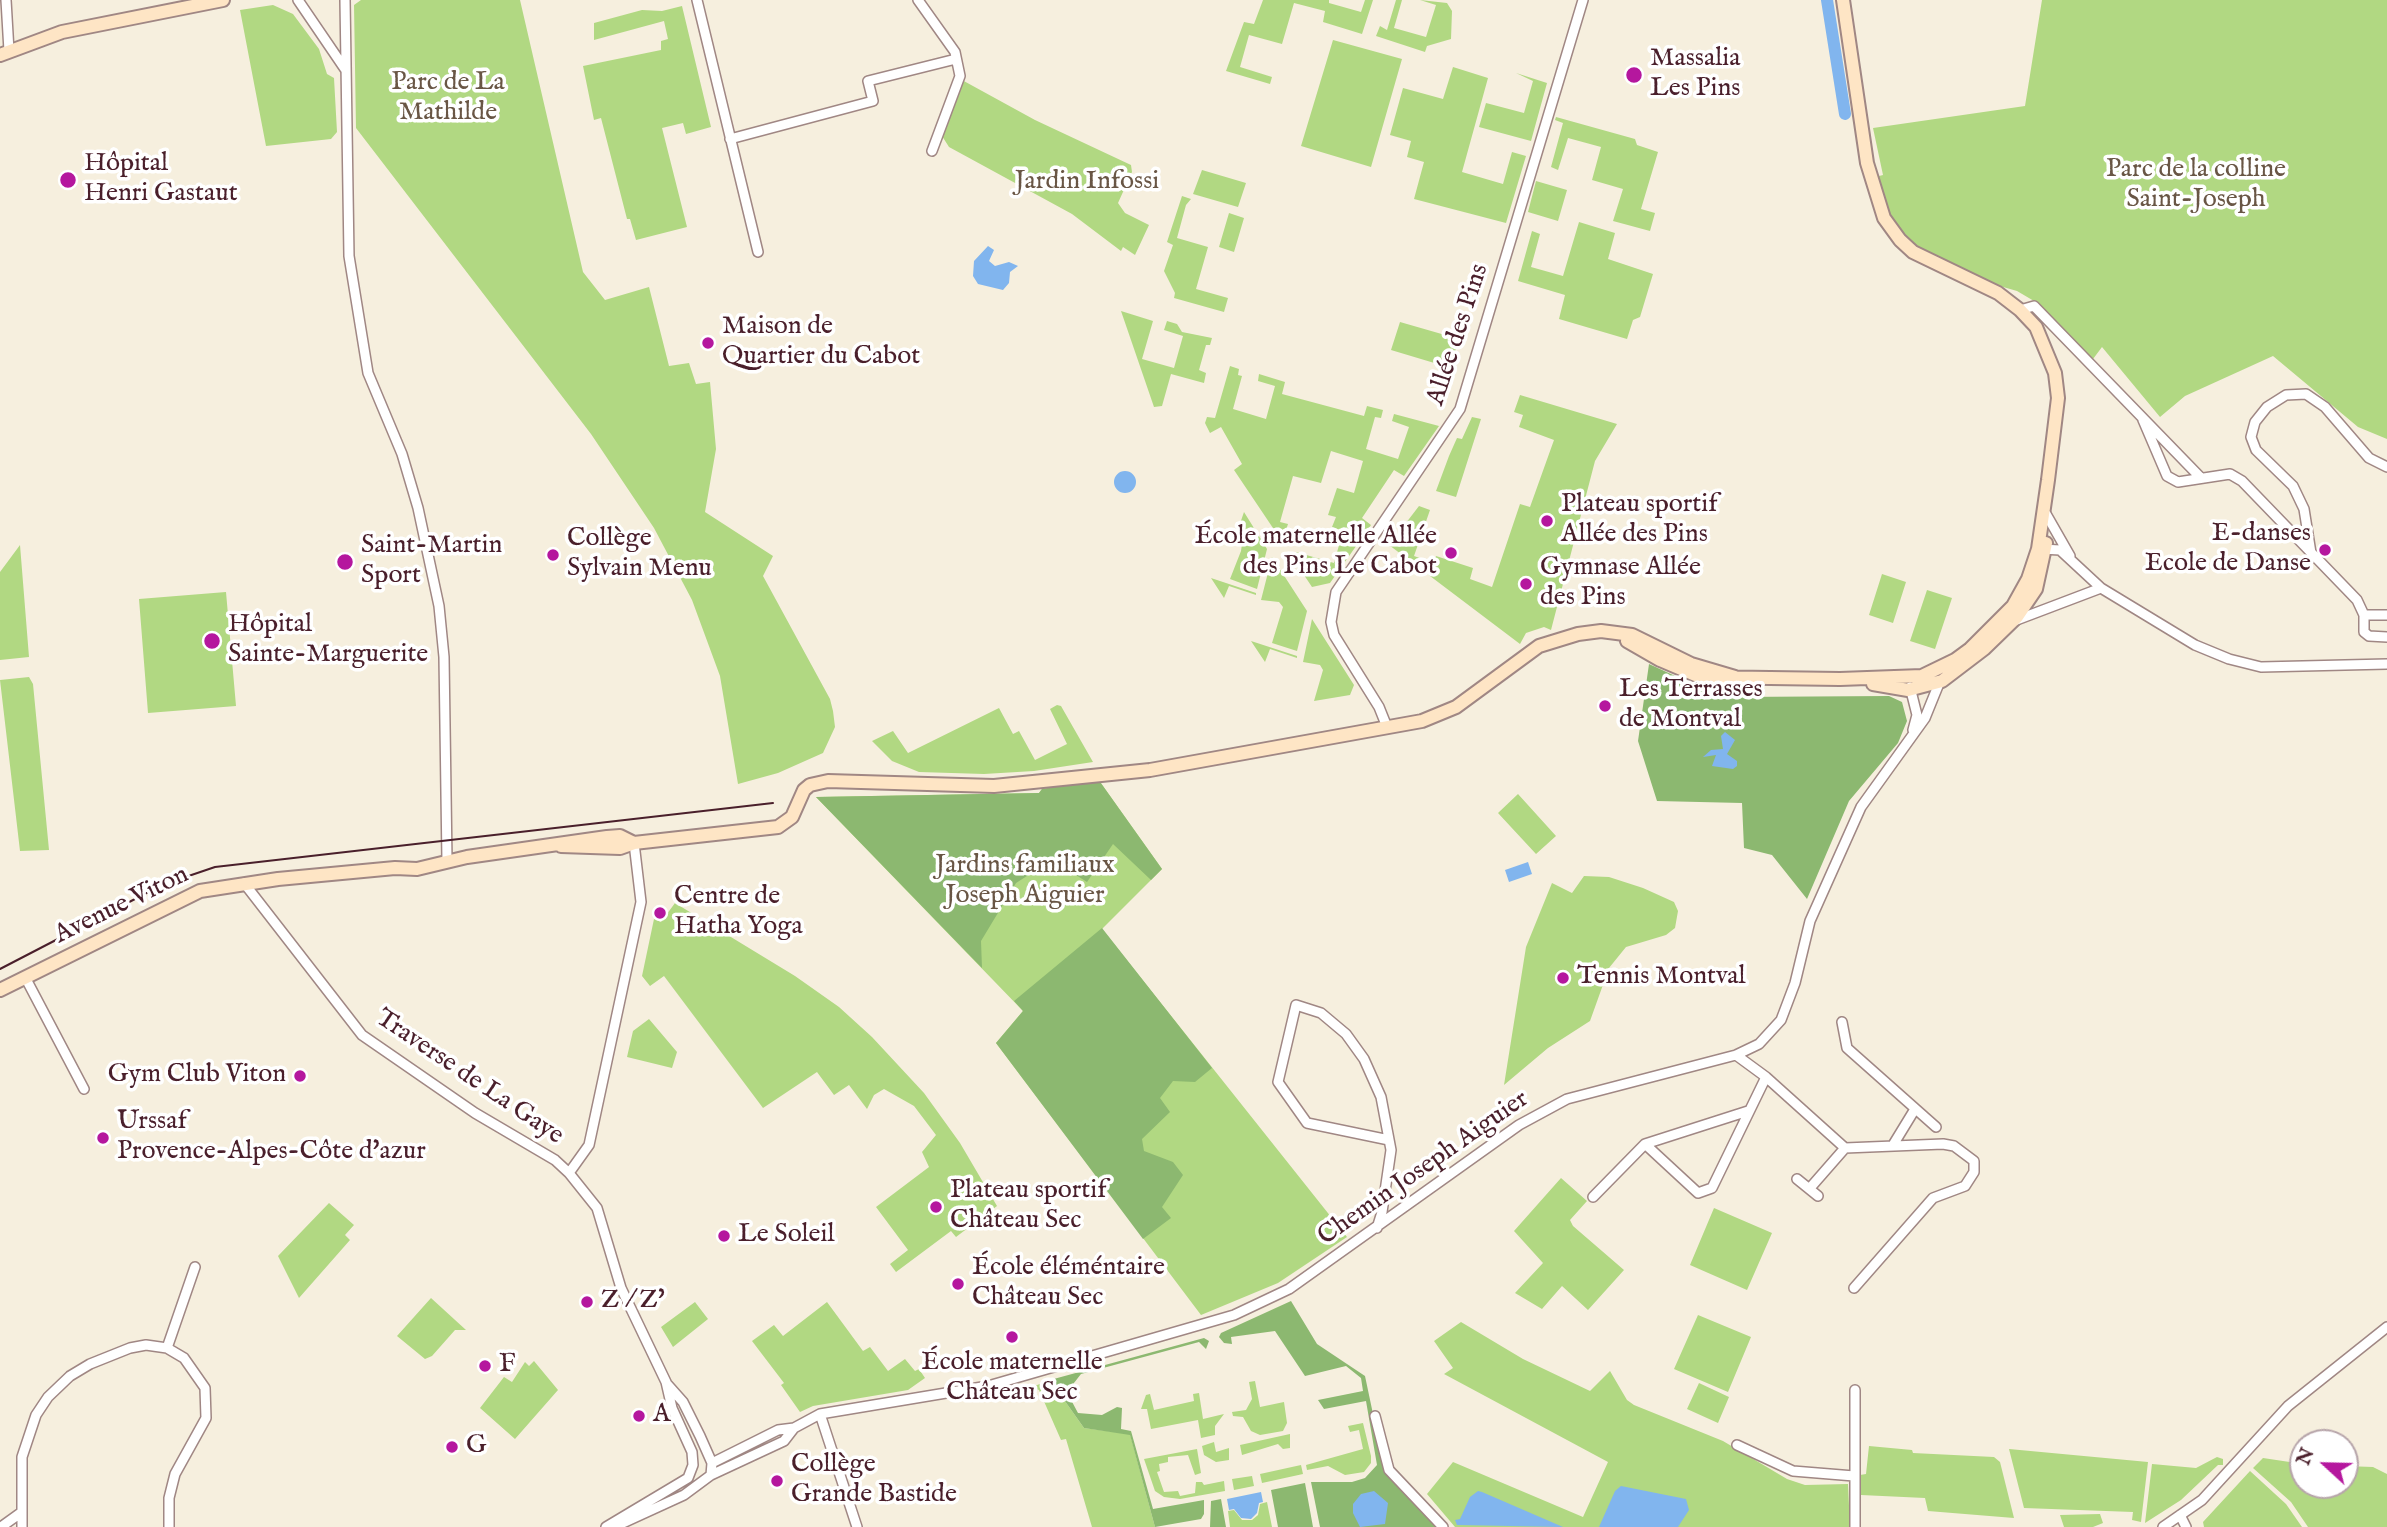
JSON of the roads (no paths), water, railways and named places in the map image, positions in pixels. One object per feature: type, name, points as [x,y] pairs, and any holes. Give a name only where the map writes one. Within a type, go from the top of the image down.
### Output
[{"type":"street","points":[[6,0],[4,53],[62,32],[223,0]]},
{"type":"street","points":[[298,0],[346,70]]},
{"type":"street","points":[[345,0],[349,256],[369,373],[410,481],[439,606],[444,657],[447,861]]},
{"type":"street","points":[[697,0],[758,253]]},
{"type":"street","points":[[918,0],[955,52],[960,76],[932,151]]},
{"type":"street","name":"Allée des Pins","points":[[1387,727],[1379,707],[1335,635],[1331,622],[1336,592],[1460,410],[1583,0]]},
{"type":"street","points":[[1843,0],[1867,163],[1884,218],[1900,240],[1913,251],[1998,293],[2020,310],[2036,327],[2055,373],[2058,398],[2045,500],[2042,549],[2024,586],[2013,606],[1970,649],[1955,660],[1919,676],[1908,690]]},
{"type":"street","points":[[730,139],[873,102],[868,81],[956,59]]},
{"type":"street","points":[[2020,310],[2034,306],[2201,478]]},
{"type":"street","points":[[2312,555],[2304,509],[2292,486],[2256,450],[2251,437],[2255,422],[2267,407],[2286,395],[2306,394],[2325,407],[2369,458],[2387,467]]},
{"type":"street","points":[[2143,420],[2167,477],[2178,482],[2230,474],[2242,481],[2357,600],[2364,615],[2364,632],[2369,636],[2387,637]]},
{"type":"street","points":[[2032,609],[2042,549],[2045,500]]},
{"type":"street","points":[[2046,514],[2075,563]]},
{"type":"street","points":[[2042,549],[2060,550],[2101,588],[2195,645],[2229,659],[2261,667],[2387,664]]},
{"type":"street","points":[[2024,586],[2032,609]]},
{"type":"street","points":[[1840,679],[1908,690],[1942,681],[2012,622],[2032,609],[2101,588]]},
{"type":"street","points":[[2364,615],[2387,615]]},
{"type":"street","name":"Avenue Viton","points":[[0,990],[200,891],[244,883],[395,868],[405,862],[447,861],[620,836],[634,843],[778,827],[792,817],[804,790],[810,785],[828,781],[994,786],[1150,770],[1387,727],[1444,713],[1539,646],[1561,637],[1591,632],[1632,635],[1691,664],[1735,677],[1840,679]]},
{"type":"street","points":[[1840,679],[1919,676],[1942,681]]},
{"type":"street","name":"Chemin Joseph Aiguier","points":[[606,1527],[680,1484],[698,1459],[711,1461],[778,1430],[794,1428],[820,1414],[988,1386],[1234,1315],[1289,1289],[1519,1125],[1567,1099],[1736,1055],[1759,1044],[1782,1020],[1795,983],[1810,921],[1851,829],[1868,797],[1909,745],[1942,681]]},
{"type":"street","name":"Chemin Joseph Aiguier","points":[[1908,690],[1917,715],[1909,745]]},
{"type":"street","points":[[569,1173],[589,1144],[641,902],[634,843]]},
{"type":"street","name":"Traverse de La Gaye","points":[[244,883],[362,1035],[475,1113],[555,1160],[569,1173],[597,1208],[629,1307],[666,1382],[683,1402],[711,1461]]},
{"type":"street","points":[[25,977],[84,1089]]},
{"type":"street","points":[[1377,1228],[1391,1150],[1381,1097],[1364,1059],[1346,1034],[1321,1013],[1296,1004],[1278,1082],[1307,1123],[1389,1140]]},
{"type":"street","points":[[1842,1021],[1847,1048],[1936,1127]]},
{"type":"street","points":[[1736,1055],[1766,1077],[1845,1148]]},
{"type":"street","points":[[1645,1144],[1698,1194],[1712,1188],[1766,1077]]},
{"type":"street","points":[[1893,1145],[1915,1109]]},
{"type":"street","points":[[1593,1197],[1645,1144],[1748,1111]]},
{"type":"street","points":[[1810,1188],[1845,1148],[1893,1145],[1954,1146],[1973,1161],[1975,1172],[1965,1186],[1933,1198],[1854,1288]]},
{"type":"street","points":[[1797,1179],[1818,1196]]},
{"type":"street","points":[[167,1348],[195,1267]]},
{"type":"street","points":[[2163,1527],[2202,1500],[2288,1406],[2387,1327]]},
{"type":"street","points":[[22,1527],[22,1457],[26,1436],[48,1397],[70,1376],[120,1352],[146,1345],[167,1348],[184,1358],[205,1388],[204,1424],[174,1474],[169,1498],[169,1527]]},
{"type":"street","name":"Traverse de La Gaye","points":[[666,1382],[671,1408],[692,1452],[693,1467]]},
{"type":"street","points":[[1854,1527],[1855,1390]]},
{"type":"street","points":[[820,1414],[857,1527]]},
{"type":"street","points":[[1375,1416],[1389,1470],[1443,1527]]},
{"type":"street","name":"Chemin Joseph Aiguier","points":[[614,1527],[684,1495],[708,1476],[784,1441],[794,1428]]},
{"type":"street","points":[[1737,1444],[1793,1471],[1854,1476]]},
{"type":"street","points":[[693,1467],[695,1475],[708,1476],[711,1461]]},
{"type":"street","points":[[1,1527],[22,1512]]},
{"type":"street","points":[[2180,1515],[2186,1527]]},
{"type":"water","points":[[988,246],[994,250],[989,261],[995,266],[1009,262],[1018,266],[1010,272],[1009,283],[1003,290],[978,284],[973,276],[974,261]]},
{"type":"water","points":[[1125,471],[1133,474],[1136,482],[1133,490],[1125,493],[1117,490],[1114,482],[1117,474]]},
{"type":"water","points":[[1725,732],[1735,740],[1727,754],[1737,761],[1737,766],[1733,769],[1712,766],[1716,755],[1703,757],[1711,750],[1723,749],[1721,736]]},
{"type":"water","points":[[1528,862],[1532,874],[1509,882],[1505,870]]},
{"type":"water","points":[[1621,1486],[1686,1499],[1689,1510],[1678,1527],[1599,1527],[1615,1491]]},
{"type":"water","points":[[1374,1491],[1388,1503],[1385,1524],[1360,1527],[1353,1513],[1353,1504],[1361,1494]]},
{"type":"water","points":[[1478,1491],[1563,1527],[1457,1525],[1455,1520],[1460,1519],[1470,1497]]},
{"type":"water","points":[[1261,1492],[1263,1502],[1259,1503],[1257,1513],[1251,1519],[1241,1518],[1234,1509],[1229,1510],[1227,1499]]},
{"type":"waterway","points":[[1827,0],[1845,114]]},
{"type":"tram line","points":[[0,969],[162,885],[215,867],[773,803]]},
{"type":"place","name":"Massalia Les Pins","points":[[1634,75]]},
{"type":"place","name":"Hôpital Henri Gastaut","points":[[68,180]]},
{"type":"place","name":"Maison de Quartier du Cabot","points":[[708,343]]},
{"type":"place","name":"Plateau sportif Allée des Pins","points":[[1547,521]]},
{"type":"place","name":"E-danses Ecole de Danse","points":[[2325,550]]},
{"type":"place","name":"École maternelle Allée des Pins Le Cabot","points":[[1451,553]]},
{"type":"place","name":"Collège Sylvain Menu","points":[[553,555]]},
{"type":"place","name":"Saint-Martin Sport","points":[[345,562]]},
{"type":"place","name":"Gymnase Allée des Pins","points":[[1526,584]]},
{"type":"place","name":"Hôpital Sainte-Marguerite","points":[[212,641]]},
{"type":"place","name":"Les Terrasses de Montval","points":[[1605,706]]},
{"type":"place","name":"Centre de Hatha Yoga","points":[[660,913]]},
{"type":"place","name":"Tennis Montval","points":[[1563,978]]},
{"type":"place","name":"Gym Club Viton","points":[[300,1076]]},
{"type":"place","name":"Urssaf Provence-Alpes-Côte d'azur","points":[[103,1138]]},
{"type":"place","name":"Plateau sportif Château Sec","points":[[936,1207]]},
{"type":"place","name":"Le Soleil","points":[[724,1236]]},
{"type":"place","name":"École éléméntaire Château Sec","points":[[958,1284]]},
{"type":"place","name":"Z / Z'","points":[[587,1302]]},
{"type":"place","name":"École maternelle Château Sec","points":[[1012,1337]]},
{"type":"place","name":"F","points":[[485,1366]]},
{"type":"place","name":"A","points":[[639,1416]]},
{"type":"place","name":"G","points":[[452,1447]]},
{"type":"place","name":"Collège Grande Bastide","points":[[777,1481]]},
{"type":"park label","name":"Parc de La Mathilde","points":[[448,99]]},
{"type":"park label","name":"Jardin Infossi","points":[[1087,183]]},
{"type":"park label","name":"Parc de la colline Saint-Joseph","points":[[2196,186]]},
{"type":"park label","name":"Jardins familiaux Joseph Aiguier","points":[[1025,882]]}]
